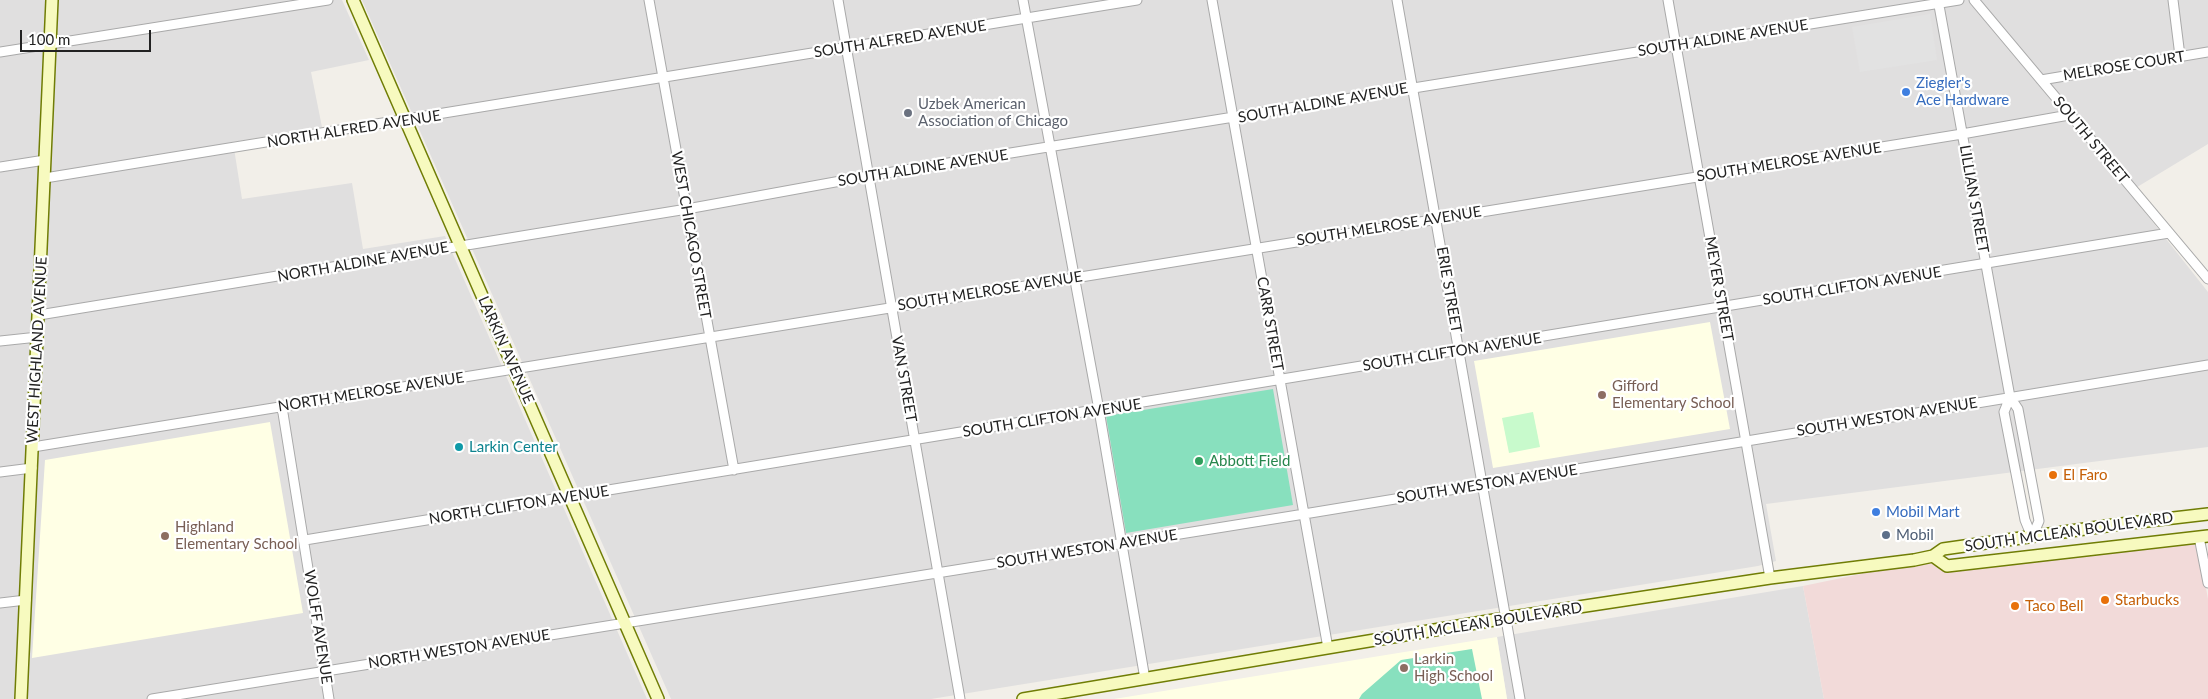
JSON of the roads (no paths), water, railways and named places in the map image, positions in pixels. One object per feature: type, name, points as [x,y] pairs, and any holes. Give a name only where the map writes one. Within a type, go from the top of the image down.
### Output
[{"type":"main road","name":"WEST HIGHLAND AVENUE","points":[[22,699],[40,315],[52,0]]},
{"type":"main road","name":"LARKIN AVENUE","points":[[353,0],[658,699]]},
{"type":"main road","name":"SOUTH MCLEAN BOULEVARD","points":[[1023,699],[1506,618],[1770,578],[1934,556],[1943,549],[2113,525],[2208,514]]},
{"type":"main road","name":"SOUTH MCLEAN BOULEVARD","points":[[1934,556],[1947,566],[2203,536]]},
{"type":"street","points":[[0,52],[328,0]]},
{"type":"street","name":"WEST CHICAGO STREET","points":[[649,0],[734,470]]},
{"type":"street","name":"VAN STREET","points":[[838,0],[960,699]]},
{"type":"street","points":[[1023,0],[1099,410],[1145,678]]},
{"type":"street","name":"SOUTH ALFRED AVENUE","points":[[663,78],[1137,0]]},
{"type":"street","name":"CARR STREET","points":[[1212,0],[1328,648]]},
{"type":"street","name":"ERIE STREET","points":[[1397,0],[1520,699]]},
{"type":"street","name":"MEYER STREET","points":[[1668,0],[1770,578]]},
{"type":"street","name":"SOUTH ALDINE AVENUE","points":[[687,209],[868,176],[1676,46],[1939,1],[1959,0]]},
{"type":"street","name":"SOUTH STREET","points":[[1974,0],[2208,279]]},
{"type":"street","points":[[2173,0],[2180,56]]},
{"type":"street","name":"LILLIAN STREET","points":[[1939,1],[2010,397],[2018,409],[2039,521],[2032,537]]},
{"type":"street","name":"MELROSE COURT","points":[[2041,80],[2208,52]]},
{"type":"street","name":"NORTH ALFRED AVENUE","points":[[44,178],[663,78]]},
{"type":"street","name":"SOUTH MELROSE AVENUE","points":[[709,338],[1436,218],[1962,134],[2070,114]]},
{"type":"street","points":[[0,167],[45,160]]},
{"type":"street","name":"NORTH ALDINE AVENUE","points":[[40,315],[687,209]]},
{"type":"street","name":"SOUTH CLIFTON AVENUE","points":[[734,470],[1280,378],[1460,351],[2169,233]]},
{"type":"street","points":[[0,341],[38,336]]},
{"type":"street","name":"NORTH MELROSE AVENUE","points":[[33,447],[709,338]]},
{"type":"street","name":"SOUTH WESTON AVENUE","points":[[766,601],[2208,365]]},
{"type":"street","name":"LILLIAN STREET","points":[[2010,397],[2004,412],[2025,520],[2032,537]]},
{"type":"street","name":"WOLFF AVENUE","points":[[282,407],[305,540],[329,699]]},
{"type":"street","points":[[0,472],[32,468]]},
{"type":"street","name":"NORTH CLIFTON AVENUE","points":[[305,540],[734,470]]},
{"type":"street","points":[[2203,536],[2208,583]]},
{"type":"street","points":[[0,603],[26,600]]},
{"type":"street","name":"NORTH WESTON AVENUE","points":[[152,699],[766,601]]},
{"type":"place","name":"Ziegler's Ace Hardware","points":[[1906,92]]},
{"type":"place","name":"Uzbek American Association of Chicago","points":[[908,113]]},
{"type":"place","name":"Gifford Elementary School","points":[[1602,395]]},
{"type":"place","name":"Larkin Center","points":[[459,447]]},
{"type":"place","name":"Abbott Field","points":[[1199,461]]},
{"type":"place","name":"El Faro","points":[[2053,475]]},
{"type":"place","name":"Mobil Mart","points":[[1876,512]]},
{"type":"place","name":"Mobil","points":[[1886,535]]},
{"type":"place","name":"Highland Elementary School","points":[[165,536]]},
{"type":"place","name":"Starbucks","points":[[2105,600]]},
{"type":"place","name":"Taco Bell","points":[[2015,606]]},
{"type":"place","name":"Larkin High School","points":[[1404,668]]}]
